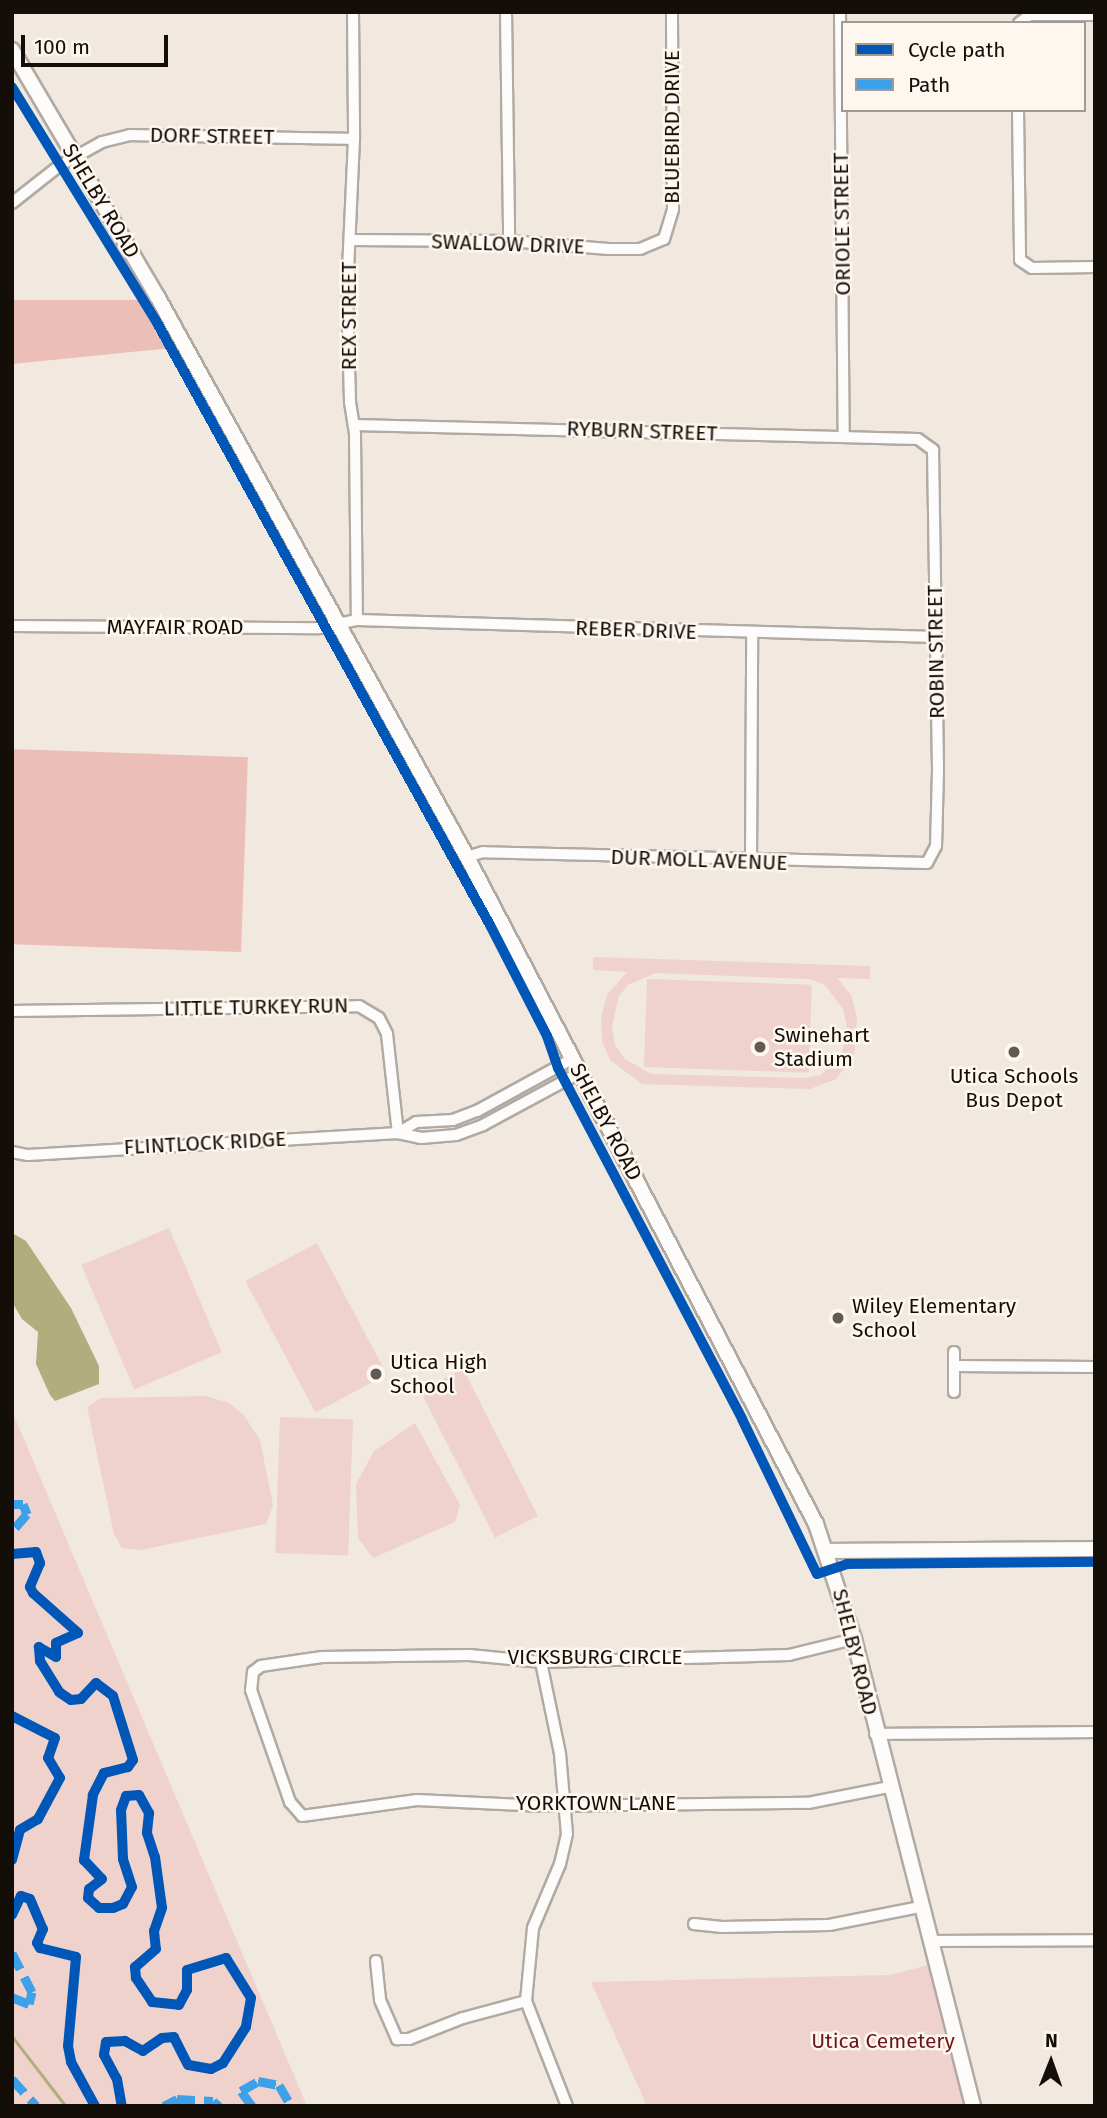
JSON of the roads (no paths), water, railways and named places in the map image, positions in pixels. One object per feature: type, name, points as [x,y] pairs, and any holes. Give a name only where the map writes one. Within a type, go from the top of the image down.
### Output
[{"type":"street","name":"REX STREET","points":[[353,12],[354,139],[349,240],[350,402],[354,425],[357,620]]},
{"type":"street","points":[[506,12],[509,241]]},
{"type":"street","name":"BLUEBIRD DRIVE","points":[[663,239],[673,209],[671,12]]},
{"type":"street","name":"ORIOLE STREET","points":[[840,12],[844,436]]},
{"type":"street","points":[[1020,21],[1030,16],[1095,15]]},
{"type":"street","name":"SHELBY ROAD","points":[[12,50],[157,296],[467,857],[701,1299],[827,1550],[854,1639],[875,1734],[973,2106]]},
{"type":"street","points":[[1018,112],[1022,264],[1095,267]]},
{"type":"street","name":"DORF STREET","points":[[12,203],[75,157],[102,142],[140,134],[354,139]]},
{"type":"street","name":"SWALLOW DRIVE","points":[[349,240],[509,241],[629,249],[663,239]]},
{"type":"street","name":"RYBURN STREET","points":[[354,425],[844,436],[929,443]]},
{"type":"street","name":"ROBIN STREET","points":[[929,443],[934,460],[937,824],[930,860]]},
{"type":"street","name":"REBER DRIVE","points":[[338,624],[357,620],[751,634],[936,637]]},
{"type":"street","name":"MAYFAIR ROAD","points":[[12,626],[338,624]]},
{"type":"street","points":[[751,634],[751,862]]},
{"type":"street","name":"DUR MOLL AVENUE","points":[[467,857],[483,852],[919,866],[930,860]]},
{"type":"street","name":"LITTLE TURKEY RUN","points":[[12,1010],[359,1006],[379,1018],[387,1034],[398,1133]]},
{"type":"street","name":"FLINTLOCK RIDGE","points":[[398,1133],[416,1122],[453,1120],[576,1066]]},
{"type":"street","name":"FLINTLOCK RIDGE","points":[[13,1152],[398,1133],[421,1138],[456,1135],[490,1122],[576,1066]]},
{"type":"street","points":[[483,1107],[490,1122]]},
{"type":"street","points":[[954,1352],[954,1392]]},
{"type":"street","points":[[954,1366],[1095,1367]]},
{"type":"street","points":[[827,1550],[1095,1549]]},
{"type":"street","name":"VICKSBURG CIRCLE","points":[[302,1816],[290,1802],[251,1690],[253,1672],[267,1664],[344,1655],[469,1656],[541,1662],[789,1655],[854,1639]]},
{"type":"street","points":[[541,1662],[566,1806],[564,1854],[529,1950],[526,2001],[567,2106]]},
{"type":"street","points":[[875,1734],[1095,1732]]},
{"type":"street","name":"YORKTOWN LANE","points":[[302,1816],[418,1800],[566,1806],[808,1803],[889,1787]]},
{"type":"street","points":[[694,1924],[722,1927],[828,1925],[920,1907]]},
{"type":"street","points":[[930,1941],[1095,1940]]},
{"type":"street","points":[[376,1961],[380,2000],[397,2039],[526,2001]]},
{"type":"waterway","points":[[12,2036],[66,2106]]},
{"type":"place","name":"Swinehart Stadium","points":[[760,1047]]},
{"type":"place","name":"Utica Schools Bus Depot","points":[[1014,1052]]},
{"type":"place","name":"Wiley Elementary School","points":[[838,1318]]},
{"type":"place","name":"Utica High School","points":[[376,1374]]},
{"type":"park label","name":"Utica Cemetery","points":[[883,2041]]}]
